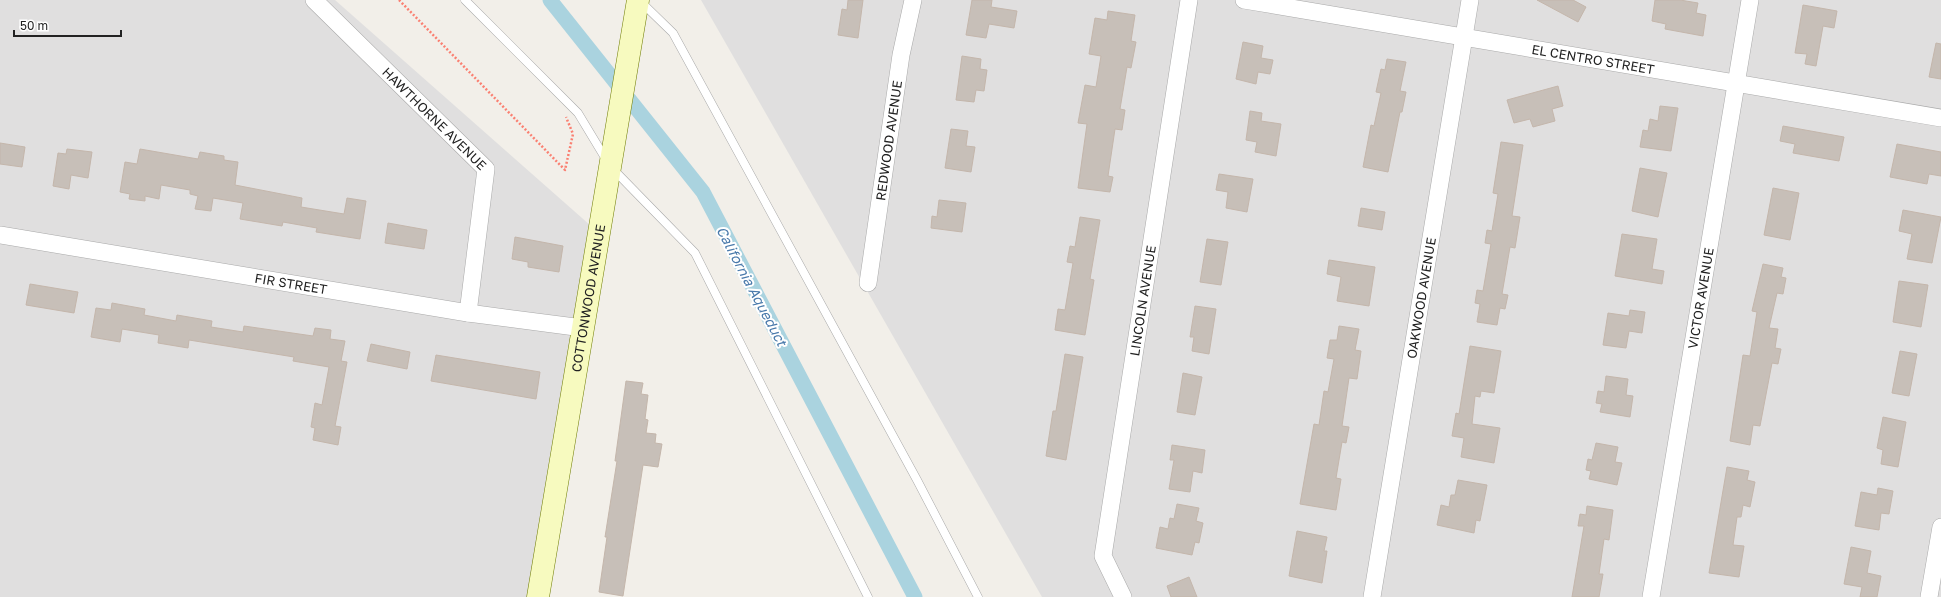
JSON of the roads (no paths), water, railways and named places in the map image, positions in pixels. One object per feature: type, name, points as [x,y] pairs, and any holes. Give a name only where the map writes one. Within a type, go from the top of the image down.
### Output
[{"type":"street","name":"HAWTHORNE AVENUE","points":[[314,0],[486,169],[468,313]]},
{"type":"street","name":"COTTONWOOD AVENUE","points":[[538,597],[638,0]]},
{"type":"street","name":"REDWOOD AVENUE","points":[[868,282],[901,55],[913,0]]},
{"type":"street","name":"LINCOLN AVENUE","points":[[1123,597],[1103,556],[1189,0]]},
{"type":"street","name":"EL CENTRO STREET","points":[[1244,0],[1464,36],[1941,118]]},
{"type":"street","name":"OAKWOOD AVENUE","points":[[1372,597],[1470,0]]},
{"type":"street","name":"VICTOR AVENUE","points":[[1650,597],[1750,0]]},
{"type":"street","name":"FIR STREET","points":[[0,235],[468,313],[583,328]]},
{"type":"street","points":[[1929,597],[1941,527]]},
{"type":"lane","points":[[465,0],[578,113],[610,166],[695,253],[868,597]]},
{"type":"lane","points":[[638,0],[673,33],[917,480],[978,597]]},
{"type":"waterway","name":"California Aqueduct","points":[[550,0],[703,192],[915,597]]}]
